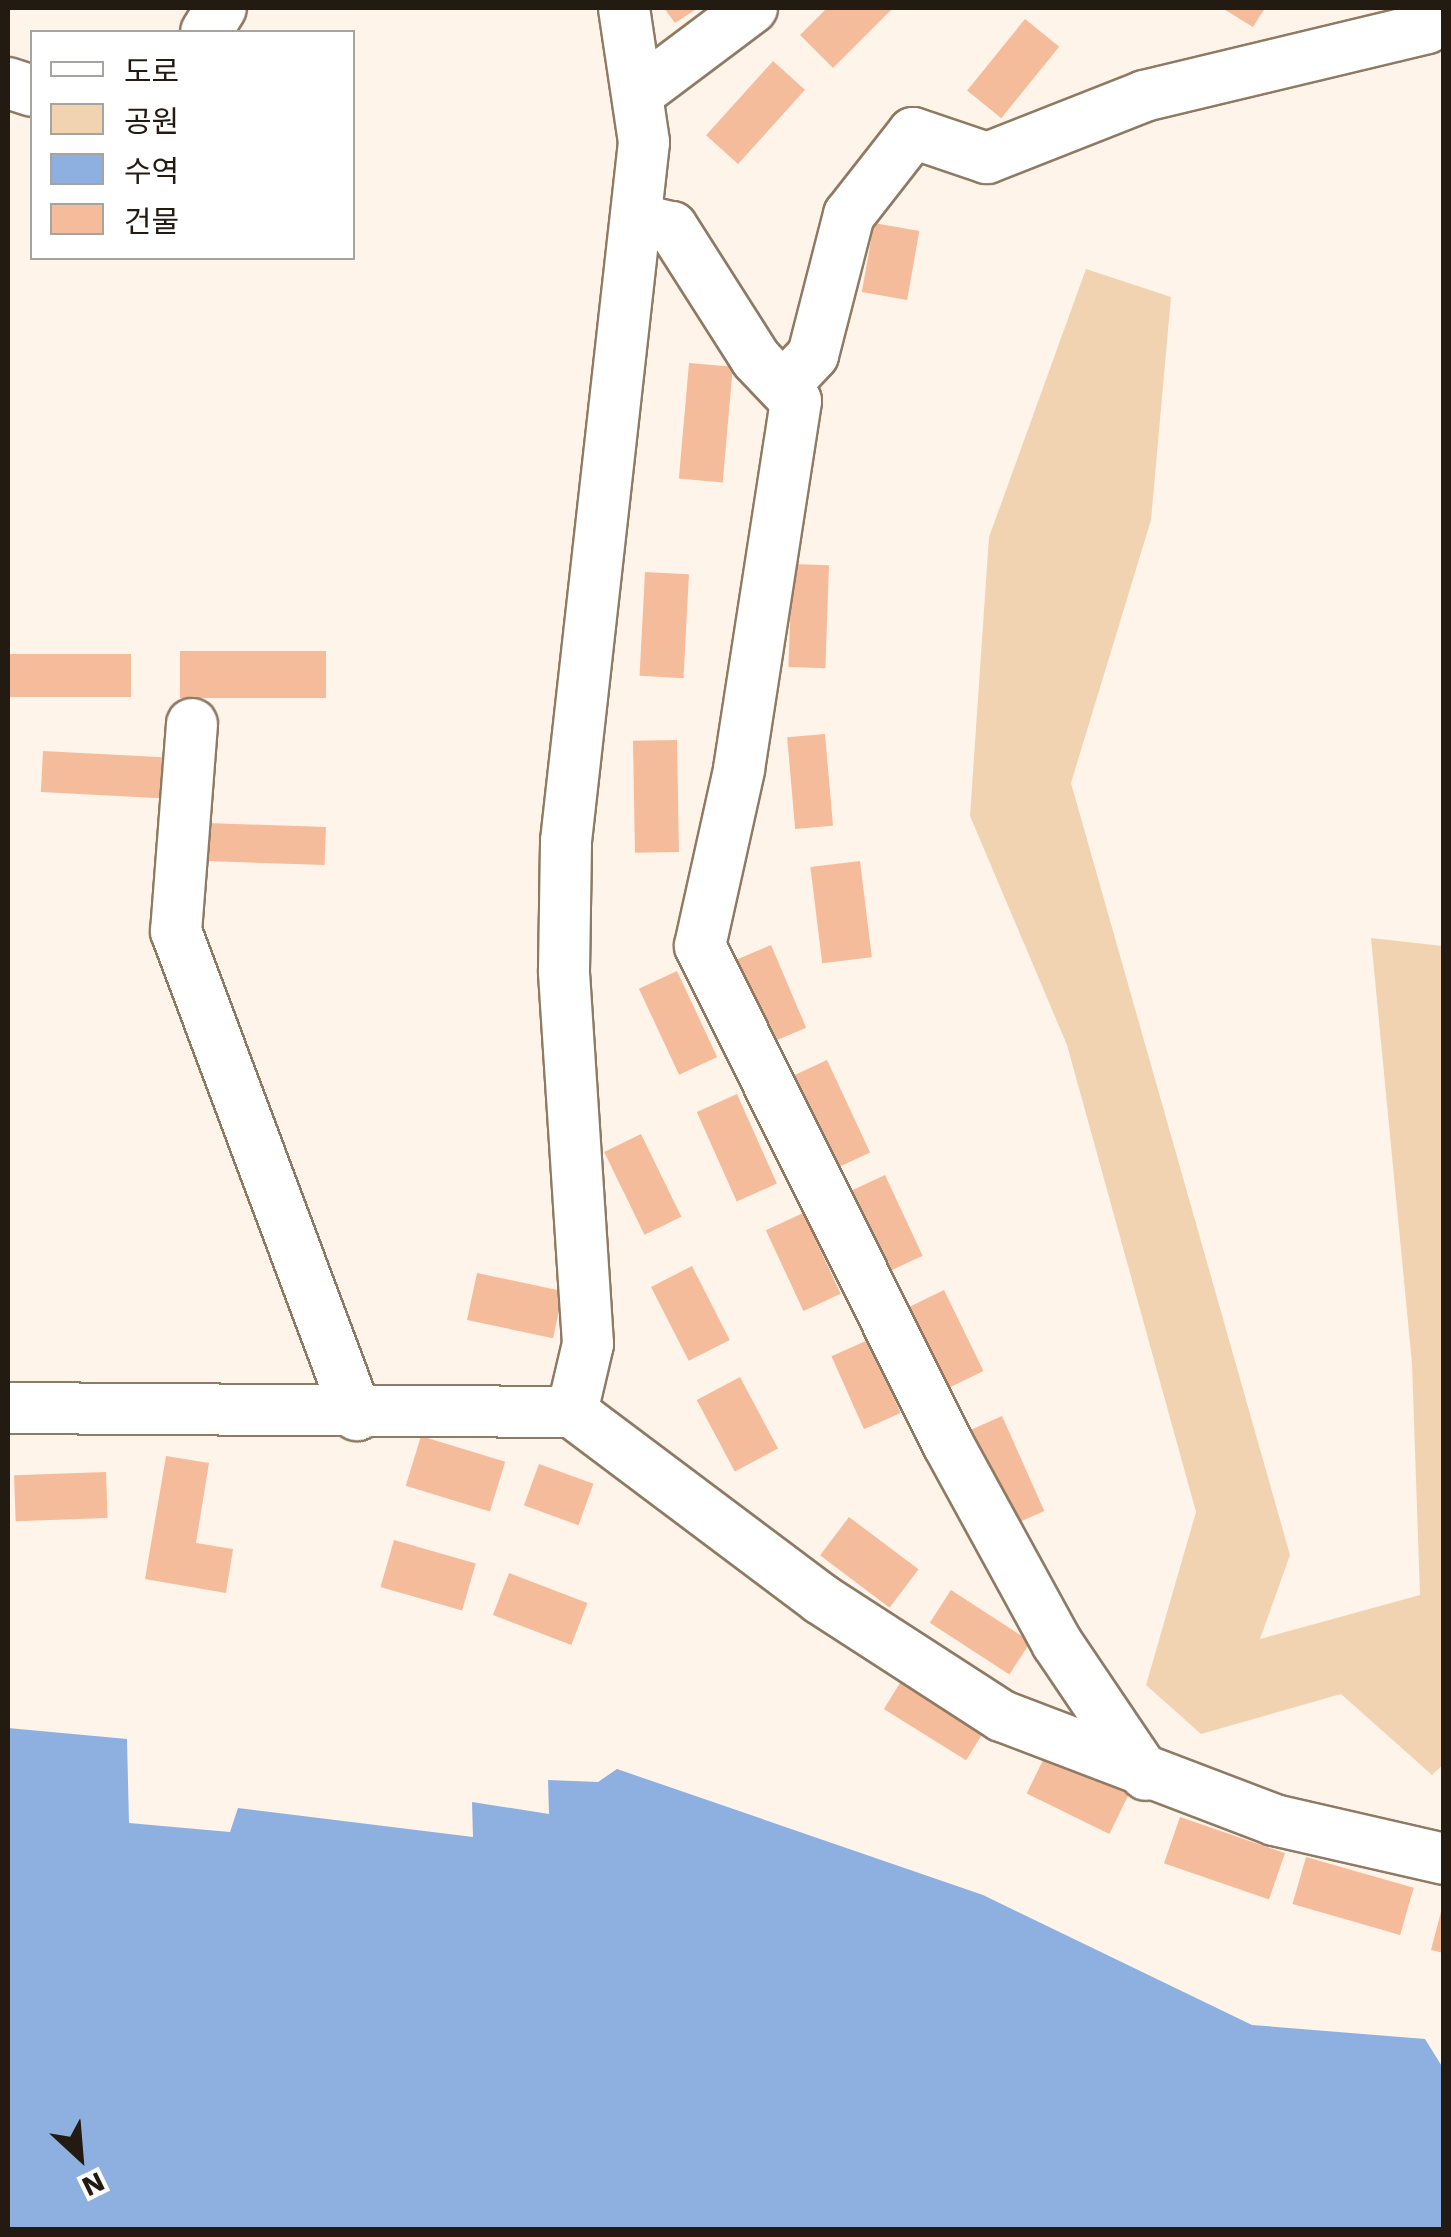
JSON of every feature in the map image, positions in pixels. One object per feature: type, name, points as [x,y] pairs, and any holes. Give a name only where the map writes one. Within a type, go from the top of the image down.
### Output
[{"type":"street","points":[[207,30],[221,8]]},
{"type":"street","points":[[572,1412],[588,1344],[564,970],[566,841],[636,219],[640,92],[624,8]]},
{"type":"street","points":[[640,92],[752,8]]},
{"type":"street","points":[[783,387],[813,354],[848,215],[913,132],[986,158],[1144,96],[1427,28],[1436,8]]},
{"type":"street","points":[[636,219],[672,227],[796,401],[795,446],[700,946],[948,1444],[1057,1643],[1146,1776]]},
{"type":"street","points":[[192,724],[176,930],[357,1415]]},
{"type":"street","points":[[8,1408],[357,1415],[572,1412],[821,1599],[1002,1716],[1146,1776],[1274,1820],[1444,1859]]},
{"type":"green space","points":[[1086,269],[1171,297],[1151,520],[1071,783],[1290,1555],[1260,1639],[1420,1595],[1412,1364],[1371,938],[1443,946],[1444,1764],[1432,1775],[1341,1694],[1201,1734],[1146,1685],[1196,1512],[1067,1045],[970,816],[989,537]]},
{"type":"water","points":[[8,1728],[127,1739],[129,1823],[230,1832],[238,1808],[473,1837],[472,1802],[549,1814],[548,1780],[598,1782],[617,1769],[983,1895],[1252,2025],[1425,2039],[1443,2068],[1443,2229],[8,2229]]},
{"type":"building","points":[[664,8],[698,8],[675,23]]},
{"type":"building","points":[[827,8],[893,8],[833,68],[800,35]]},
{"type":"building","points":[[1222,8],[1265,8],[1253,27]]},
{"type":"building","points":[[1025,19],[1059,47],[1001,118],[967,90]]},
{"type":"building","points":[[773,61],[805,90],[738,164],[706,135]]},
{"type":"building","points":[[874,223],[919,231],[907,300],[862,292]]},
{"type":"building","points":[[689,363],[733,367],[723,482],[679,479]]},
{"type":"building","points":[[792,564],[829,565],[825,668],[788,667]]},
{"type":"building","points":[[645,572],[689,574],[683,678],[640,676]]},
{"type":"building","points":[[180,651],[326,651],[326,698],[180,698]]},
{"type":"building","points":[[8,654],[131,654],[131,697],[8,697]]},
{"type":"building","points":[[825,734],[833,826],[795,829],[787,737]]},
{"type":"building","points":[[677,740],[679,852],[635,853],[633,741]]},
{"type":"building","points":[[43,751],[163,757],[161,798],[41,792]]},
{"type":"building","points":[[208,823],[326,827],[325,865],[207,861]]},
{"type":"building","points":[[860,861],[872,957],[822,963],[810,867]]},
{"type":"building","points":[[771,945],[806,1028],[768,1044],[733,961]]},
{"type":"building","points":[[677,971],[717,1057],[679,1075],[639,989]]},
{"type":"building","points":[[827,1060],[870,1152],[833,1170],[790,1077]]},
{"type":"building","points":[[737,1094],[777,1184],[737,1201],[697,1112]]},
{"type":"building","points":[[641,1134],[681,1217],[644,1235],[604,1152]]},
{"type":"building","points":[[885,1175],[923,1256],[885,1273],[848,1192]]},
{"type":"building","points":[[803,1213],[841,1294],[803,1311],[766,1230]]},
{"type":"building","points":[[692,1266],[730,1340],[689,1361],[651,1287]]},
{"type":"building","points":[[477,1273],[563,1291],[553,1338],[467,1320]]},
{"type":"building","points":[[944,1290],[983,1371],[948,1388],[908,1308]]},
{"type":"building","points":[[868,1340],[901,1413],[864,1429],[831,1356]]},
{"type":"building","points":[[740,1377],[778,1449],[735,1472],[697,1400]]},
{"type":"building","points":[[1002,1416],[1044,1511],[1010,1526],[967,1431]]},
{"type":"building","points":[[421,1436],[505,1462],[490,1511],[406,1486]]},
{"type":"building","points":[[166,1456],[209,1463],[196,1543],[233,1549],[226,1593],[145,1579]]},
{"type":"building","points":[[539,1464],[594,1484],[578,1525],[524,1505]]},
{"type":"building","points":[[106,1472],[108,1518],[16,1521],[14,1475]]},
{"type":"building","points":[[849,1517],[918,1569],[890,1608],[820,1555]]},
{"type":"building","points":[[394,1540],[476,1563],[462,1611],[380,1587]]},
{"type":"building","points":[[509,1573],[587,1603],[571,1645],[493,1615]]},
{"type":"building","points":[[951,1590],[1031,1642],[1009,1674],[930,1623]]},
{"type":"building","points":[[905,1675],[987,1726],[966,1760],[884,1709]]},
{"type":"building","points":[[1046,1754],[1129,1794],[1109,1834],[1027,1794]]},
{"type":"building","points":[[1180,1817],[1285,1853],[1269,1899],[1164,1863]]},
{"type":"building","points":[[1306,1857],[1414,1888],[1400,1935],[1292,1904]]},
{"type":"building","points":[[1444,1908],[1444,1953],[1431,1950]]}]
